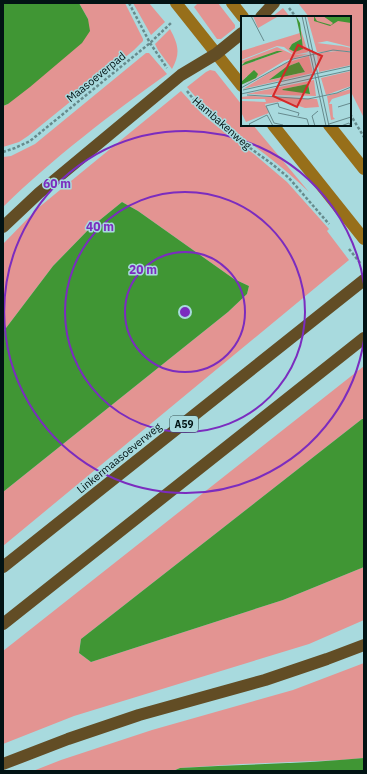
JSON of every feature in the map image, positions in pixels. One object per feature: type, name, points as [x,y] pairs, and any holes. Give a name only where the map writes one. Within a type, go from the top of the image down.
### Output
[{"type":"highway","points":[[262,16],[274,3]]},
{"type":"highway","points":[[3,227],[39,193],[176,80],[216,54],[241,34]]},
{"type":"highway","name":"Linkermaasoeverweg","points":[[3,568],[364,280]]},
{"type":"highway","points":[[3,624],[364,338]]},
{"type":"highway","points":[[3,764],[68,739],[139,715],[265,680],[364,645]]},
{"type":"main road","points":[[232,3],[242,16]]},
{"type":"main road","points":[[179,7],[241,85]]},
{"type":"main road","points":[[274,126],[364,239]]},
{"type":"main road","points":[[330,126],[364,169]]},
{"type":"path","name":"Hambakenweg","points":[[129,3],[159,58],[198,105],[235,137],[289,178],[308,198],[333,229]]},
{"type":"path","name":"Maasoeverpad","points":[[3,152],[30,141],[150,43],[179,7]]},
{"type":"path","points":[[351,116],[364,137]]},
{"type":"shaded area","points":[[3,3],[79,3],[88,19],[90,31],[82,43],[30,87],[8,104],[3,106]]},
{"type":"shaded area","points":[[79,3],[125,3],[143,41],[134,50],[28,136],[19,142],[3,147],[3,106],[8,104],[88,19]]},
{"type":"shaded area","points":[[133,3],[149,3],[165,22],[151,35]]},
{"type":"shaded area","points":[[198,3],[218,3],[235,25],[235,28],[221,39],[217,39],[194,7]]},
{"type":"shaded area","points":[[298,3],[364,3],[364,118],[351,92],[351,16],[308,16]]},
{"type":"shaded area","points":[[283,8],[289,16],[273,16]]},
{"type":"shaded area","points":[[170,29],[177,44],[177,58],[172,69],[155,44]]},
{"type":"shaded area","points":[[146,53],[149,53],[167,74],[83,137],[42,171],[3,207],[3,157],[11,156],[35,144]]},
{"type":"shaded area","points":[[210,70],[215,71],[241,104],[241,126],[254,126],[309,192],[280,166],[218,118],[187,87]]},
{"type":"shaded area","points":[[181,91],[202,114],[235,141],[254,154],[287,182],[329,229],[327,231],[349,260],[3,546],[3,492],[228,312],[247,294],[249,286],[234,279],[138,211],[122,202],[90,228],[53,266],[3,332],[3,244],[38,208]]},
{"type":"shaded area","points":[[122,202],[138,211],[234,279],[249,286],[247,294],[228,312],[3,492],[3,332],[53,266],[90,228]]},
{"type":"shaded area","points":[[364,366],[364,419],[362,419],[81,639],[79,653],[91,662],[283,600],[364,567],[364,620],[309,644],[74,716],[3,744],[3,651]]},
{"type":"shaded area","points":[[362,419],[364,419],[364,567],[283,600],[91,662],[79,653],[81,639]]},
{"type":"shaded area","points":[[364,663],[364,758],[180,768],[173,771],[33,771],[61,760],[152,730],[293,690]]},
{"type":"shaded area","points":[[364,758],[364,771],[173,771],[180,768],[318,762]]}]
